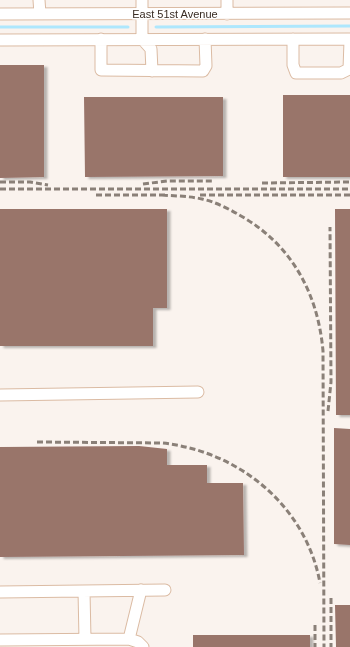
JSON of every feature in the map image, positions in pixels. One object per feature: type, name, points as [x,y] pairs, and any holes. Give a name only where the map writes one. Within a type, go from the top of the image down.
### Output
[{"type":"street","points":[[39,0],[40,14]]},
{"type":"street","points":[[142,0],[142,39],[151,49],[152,71]]},
{"type":"street","points":[[227,0],[227,14]]},
{"type":"street","name":"East 51st Avenue","points":[[0,14],[350,13]]},
{"type":"street","points":[[101,39],[101,70],[203,71],[206,66],[205,39]]},
{"type":"street","points":[[0,40],[293,39],[350,40],[349,69],[341,73],[296,73],[293,65],[293,39]]},
{"type":"street","points":[[0,395],[198,392]]},
{"type":"street","points":[[129,639],[141,590]]},
{"type":"street","points":[[0,592],[166,590]]},
{"type":"street","points":[[84,591],[85,639]]},
{"type":"street","points":[[0,640],[129,639],[143,646]]},
{"type":"building","points":[[0,65],[44,65],[44,177],[0,178]]},
{"type":"building","points":[[283,95],[350,95],[350,177],[283,177]]},
{"type":"building","points":[[84,97],[223,97],[223,176],[85,177]]},
{"type":"building","points":[[0,209],[167,209],[167,308],[153,308],[153,346],[0,346]]},
{"type":"building","points":[[335,209],[350,209],[350,415],[336,415]]},
{"type":"building","points":[[334,428],[350,429],[350,545],[334,544]]},
{"type":"building","points":[[139,446],[167,449],[167,465],[207,465],[207,483],[243,483],[244,555],[0,557],[0,447]]},
{"type":"building","points":[[335,605],[350,605],[350,647],[336,647]]},
{"type":"building","points":[[193,635],[310,635],[310,647],[193,647]]},
{"type":"waterway","points":[[156,27],[350,26]]},
{"type":"waterway","points":[[0,27],[128,27]]},
{"type":"railway","points":[[143,184],[167,181],[212,181]]},
{"type":"railway","points":[[0,182],[30,182],[48,185]]},
{"type":"railway","points":[[262,183],[350,182]]},
{"type":"railway","points":[[0,189],[350,189]]},
{"type":"railway","points":[[96,195],[168,195]]},
{"type":"railway","points":[[162,195],[192,197],[212,202],[236,213],[259,228],[275,241],[288,256],[299,273],[315,310],[323,351],[324,647]]},
{"type":"railway","points":[[200,195],[350,195]]},
{"type":"railway","points":[[328,411],[331,382],[330,227]]},
{"type":"railway","points":[[37,442],[162,443],[190,448],[217,457],[242,471],[265,487],[284,507],[300,530],[312,555],[320,583]]},
{"type":"railway","points":[[331,598],[331,647]]},
{"type":"railway","points":[[315,625],[315,647]]}]
